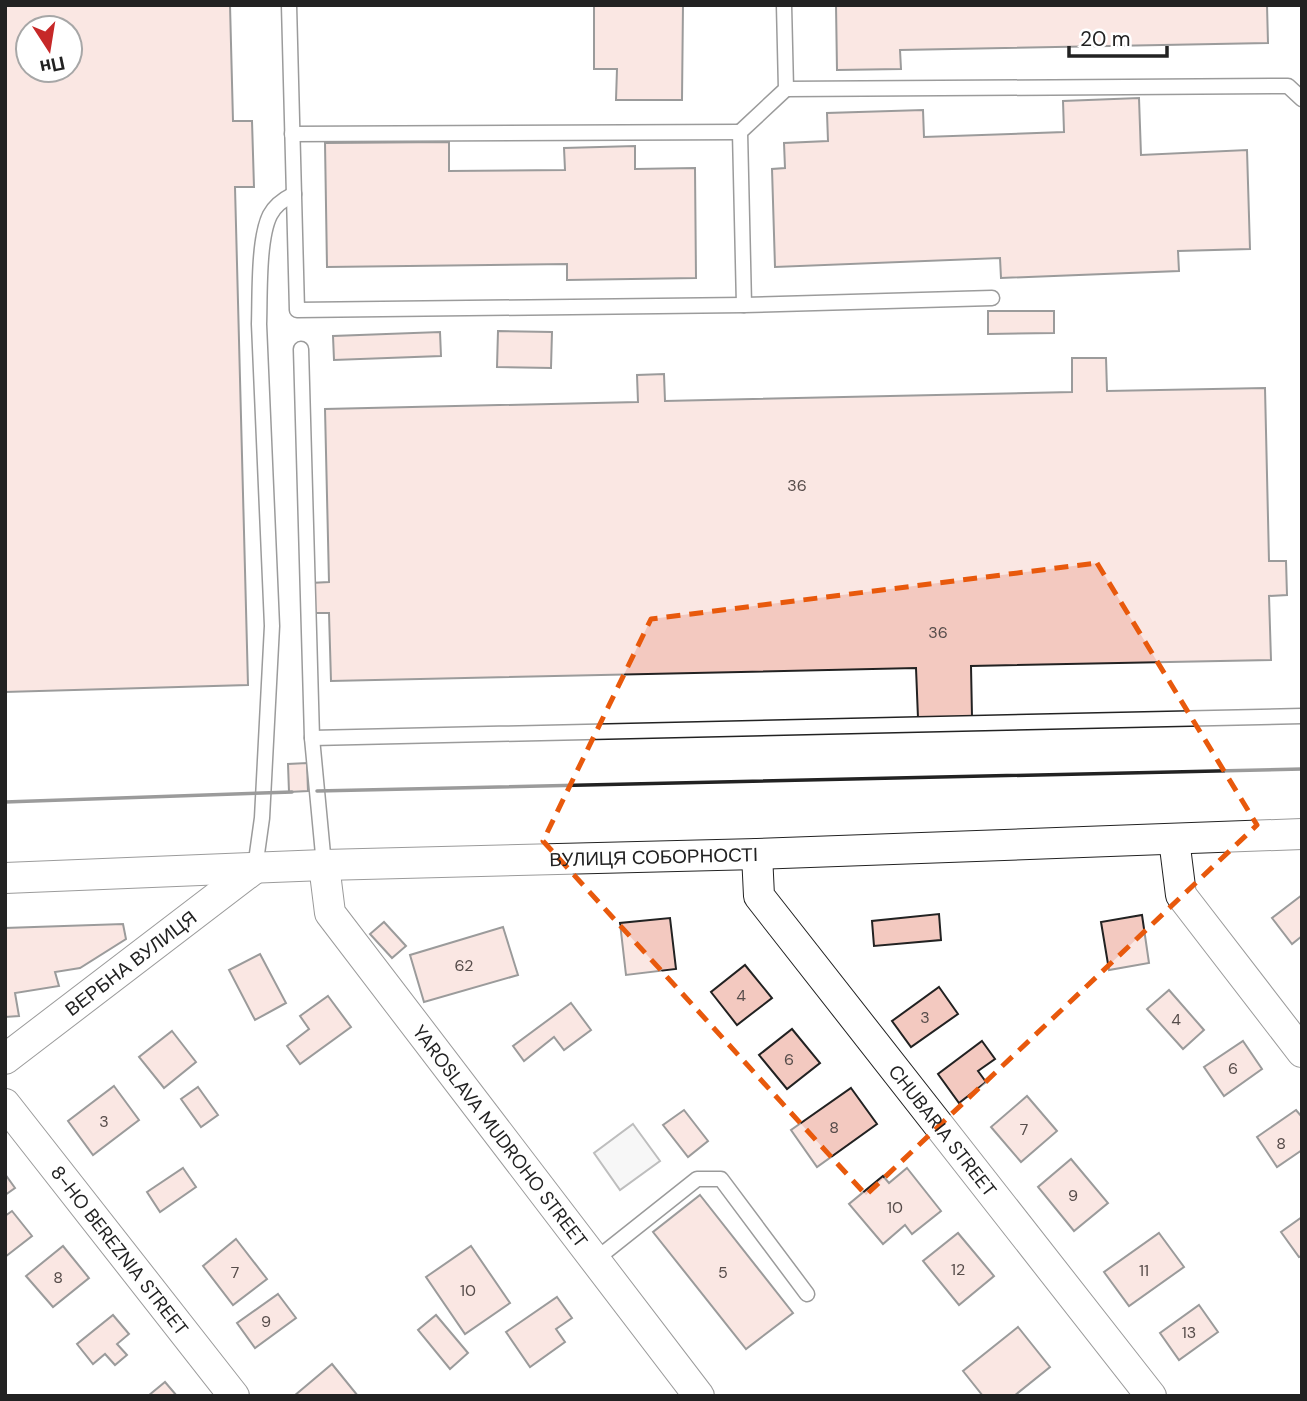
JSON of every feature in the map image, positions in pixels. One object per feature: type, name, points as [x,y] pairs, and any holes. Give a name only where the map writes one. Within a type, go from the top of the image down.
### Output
[{"type":"street","name":"ВУЛИЦЯ СОБОРНОСТІ","points":[[5,878],[324,865],[757,854],[1302,834]]},
{"type":"street","points":[[1174,839],[1181,895],[1302,1052]]},
{"type":"street","name":"CHUBARIA STREET","points":[[757,854],[759,896],[1151,1396]]},
{"type":"street","name":"YAROSLAVA MUDROHO STREET","points":[[324,865],[330,913],[699,1396]]},
{"type":"street","name":"ВЕРБНА ВУЛИЦЯ","points":[[5,1059],[255,868]]},
{"type":"street","name":"8-HO BEREZNIA STREET","points":[[5,1104],[234,1396]]},
{"type":"lane","points":[[289,5],[297,310],[992,298]]},
{"type":"lane","points":[[784,5],[786,89]]},
{"type":"lane","points":[[292,135],[740,132],[786,89],[1288,86],[1302,99]]},
{"type":"lane","points":[[740,132],[744,304]]},
{"type":"lane","points":[[255,868],[262,818],[272,626],[259,324],[261,277],[265,233],[270,215],[281,200],[294,194]]},
{"type":"lane","points":[[301,349],[312,738],[324,865]]},
{"type":"lane","points":[[312,738],[1302,716]]},
{"type":"lane","points":[[595,1260],[697,1179],[721,1179],[807,1294]]},
{"type":"highlighted area","points":[[1097,563],[1257,825],[866,1195],[543,841],[651,619]]},
{"type":"shaded area","points":[[633,1124],[660,1161],[620,1190],[594,1153]]},
{"type":"building","points":[[5,5],[230,5],[233,121],[252,121],[254,187],[235,187],[248,685],[5,692]]},
{"type":"building","points":[[594,5],[683,5],[682,100],[616,100],[617,69],[594,69]]},
{"type":"building","points":[[836,5],[1267,5],[1268,43],[900,50],[901,69],[837,70]]},
{"type":"building","points":[[1139,98],[1141,155],[1247,150],[1250,249],[1178,251],[1179,271],[1001,278],[1000,258],[775,267],[772,169],[785,168],[784,143],[828,141],[827,113],[923,110],[924,137],[1064,132],[1063,101]]},
{"type":"building","points":[[449,142],[449,171],[565,170],[564,148],[635,146],[635,169],[695,168],[696,278],[567,280],[567,264],[327,267],[325,143]]},
{"type":"building","points":[[988,311],[1054,311],[1054,333],[988,334]]},
{"type":"building","points":[[498,331],[552,332],[551,368],[497,367]]},
{"type":"building","points":[[440,332],[441,356],[334,360],[333,336]]},
{"type":"building","points":[[1072,358],[1106,358],[1107,391],[1265,388],[1269,561],[1286,561],[1287,595],[1269,596],[1271,660],[971,666],[972,717],[918,718],[916,668],[331,681],[329,613],[310,613],[310,583],[329,582],[325,409],[638,402],[637,375],[664,374],[665,401],[1072,392]]},
{"type":"building","points":[[307,763],[308,791],[289,792],[288,764]]},
{"type":"building","points":[[1302,895],[1302,936],[1292,944],[1272,918]]},
{"type":"building","points":[[939,914],[941,940],[874,946],[872,921]]},
{"type":"building","points":[[1142,915],[1149,963],[1109,970],[1101,922]]},
{"type":"building","points":[[670,918],[676,969],[626,975],[620,923]]},
{"type":"building","points":[[384,922],[406,946],[392,958],[370,934]]},
{"type":"building","points":[[123,924],[126,939],[80,968],[55,972],[59,986],[15,993],[19,1016],[5,1017],[5,928]]},
{"type":"building","points":[[503,927],[518,975],[424,1002],[410,955]]},
{"type":"building","points":[[260,954],[286,1003],[255,1020],[229,970]]},
{"type":"building","points":[[745,965],[772,998],[737,1025],[711,992]]},
{"type":"building","points":[[939,987],[958,1014],[911,1047],[892,1021]]},
{"type":"building","points":[[1169,990],[1204,1030],[1183,1049],[1147,1009]]},
{"type":"building","points":[[328,996],[351,1027],[300,1064],[287,1046],[309,1029],[300,1016]]},
{"type":"building","points":[[571,1003],[591,1030],[564,1050],[554,1037],[524,1061],[513,1046]]},
{"type":"building","points":[[792,1029],[820,1063],[787,1089],[759,1055]]},
{"type":"building","points":[[172,1031],[196,1062],[164,1088],[139,1057]]},
{"type":"building","points":[[982,1041],[995,1059],[978,1071],[986,1082],[959,1103],[938,1074]]},
{"type":"building","points":[[1243,1041],[1262,1069],[1224,1096],[1204,1067]]},
{"type":"building","points":[[114,1086],[139,1120],[93,1155],[68,1121]]},
{"type":"building","points":[[198,1087],[218,1115],[201,1127],[181,1099]]},
{"type":"building","points":[[851,1088],[877,1124],[817,1167],[791,1130]]},
{"type":"building","points":[[1027,1096],[1057,1131],[1021,1162],[991,1127]]},
{"type":"building","points":[[684,1110],[708,1141],[688,1157],[663,1125]]},
{"type":"building","points":[[1296,1110],[1302,1117],[1302,1150],[1277,1167],[1257,1137]]},
{"type":"building","points":[[1071,1159],[1108,1203],[1074,1231],[1038,1187]]},
{"type":"building","points":[[183,1168],[196,1187],[160,1212],[147,1192]]},
{"type":"building","points":[[907,1168],[941,1211],[912,1234],[905,1225],[883,1244],[849,1204],[883,1176],[889,1183]]},
{"type":"building","points":[[5,1174],[15,1188],[5,1195]]},
{"type":"building","points":[[700,1195],[793,1313],[746,1349],[653,1232]]},
{"type":"building","points":[[12,1211],[32,1236],[5,1257],[5,1216]]},
{"type":"building","points":[[1302,1217],[1302,1256],[1299,1257],[1281,1232]]},
{"type":"building","points":[[958,1233],[994,1276],[959,1305],[923,1261]]},
{"type":"building","points":[[1159,1233],[1184,1267],[1129,1306],[1104,1272]]},
{"type":"building","points":[[236,1239],[267,1279],[233,1305],[203,1266]]},
{"type":"building","points":[[63,1246],[89,1278],[53,1307],[26,1276]]},
{"type":"building","points":[[471,1246],[510,1303],[465,1334],[426,1277]]},
{"type":"building","points":[[278,1294],[296,1318],[255,1348],[237,1323]]},
{"type":"building","points":[[557,1297],[572,1318],[556,1329],[565,1342],[530,1367],[506,1332]]},
{"type":"building","points":[[1199,1305],[1218,1332],[1179,1360],[1160,1333]]},
{"type":"building","points":[[113,1315],[129,1334],[117,1344],[127,1355],[115,1365],[105,1354],[93,1364],[77,1344]]},
{"type":"building","points":[[436,1315],[468,1353],[450,1369],[418,1330]]},
{"type":"building","points":[[1018,1327],[1050,1367],[1014,1396],[983,1396],[963,1371]]},
{"type":"building","points":[[332,1364],[358,1396],[294,1396]]},
{"type":"building","points":[[165,1382],[177,1396],[148,1396]]},
{"type":"wall","points":[[317,791],[1302,769]]},
{"type":"wall","points":[[5,802],[292,792]]}]
